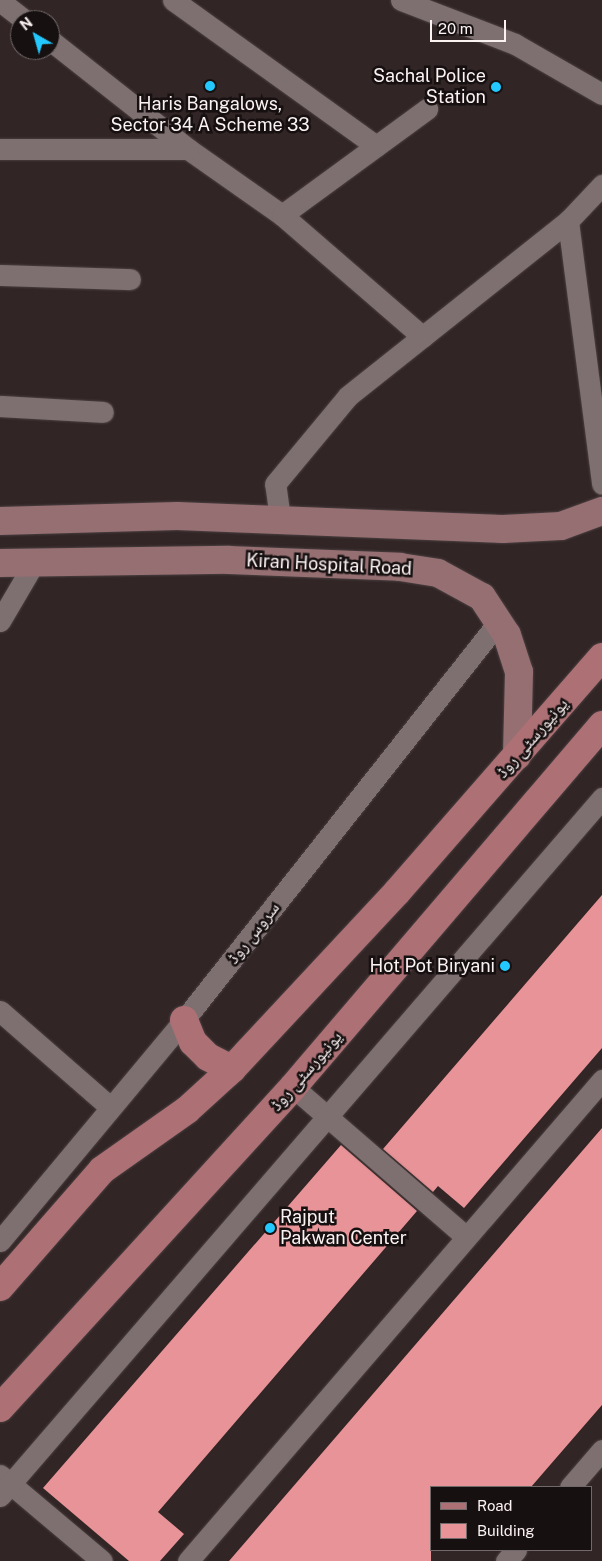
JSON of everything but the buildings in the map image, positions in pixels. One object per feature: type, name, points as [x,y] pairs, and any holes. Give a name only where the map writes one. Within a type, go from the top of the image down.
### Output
[{"type":"main road","points":[[0,521],[176,516],[280,518],[503,529],[561,526],[602,510]]},
{"type":"main road","name":"Kiran Hospital Road","points":[[0,563],[229,560],[422,570],[438,573],[470,588],[500,620],[519,672],[517,756]]},
{"type":"main road","name":"یونیورسٹی روڈ","points":[[0,1287],[102,1170],[186,1110],[232,1068],[517,756],[602,657]]},
{"type":"main road","name":"یونیورسٹی روڈ","points":[[0,1408],[293,1088],[602,725]]},
{"type":"main road","points":[[184,1020],[193,1042],[208,1057],[232,1068]]},
{"type":"street","points":[[173,0],[376,146]]},
{"type":"street","points":[[401,0],[515,44],[602,94]]},
{"type":"street","points":[[0,1],[11,10]]},
{"type":"street","points":[[60,48],[188,149],[282,215],[423,337]]},
{"type":"street","points":[[282,215],[427,109]]},
{"type":"street","points":[[0,149],[188,149]]},
{"type":"street","points":[[280,518],[275,484],[348,396],[568,221],[602,185]]},
{"type":"street","points":[[568,221],[602,484]]},
{"type":"street","points":[[0,275],[130,279]]},
{"type":"street","points":[[0,406],[103,412]]},
{"type":"street","points":[[0,621],[34,563]]},
{"type":"street","name":"سروس روڈ","points":[[0,1240],[184,1020],[500,620]]},
{"type":"street","points":[[102,1561],[4,1485],[327,1118],[602,798]]},
{"type":"street","points":[[0,1011],[110,1107]]},
{"type":"street","points":[[188,1561],[602,1080]]},
{"type":"street","points":[[293,1088],[466,1237]]},
{"type":"street","points":[[571,1486],[602,1450]]},
{"type":"street","points":[[506,1561],[515,1551]]},
{"type":"place","name":"Haris Bangalows, Sector 34 A Scheme 33","points":[[210,86]]},
{"type":"place","name":"Sachal Police Station","points":[[496,87]]},
{"type":"place","name":"Hot Pot Biryani","points":[[505,966]]},
{"type":"place","name":"Rajput Pakwan Center","points":[[270,1228]]}]
